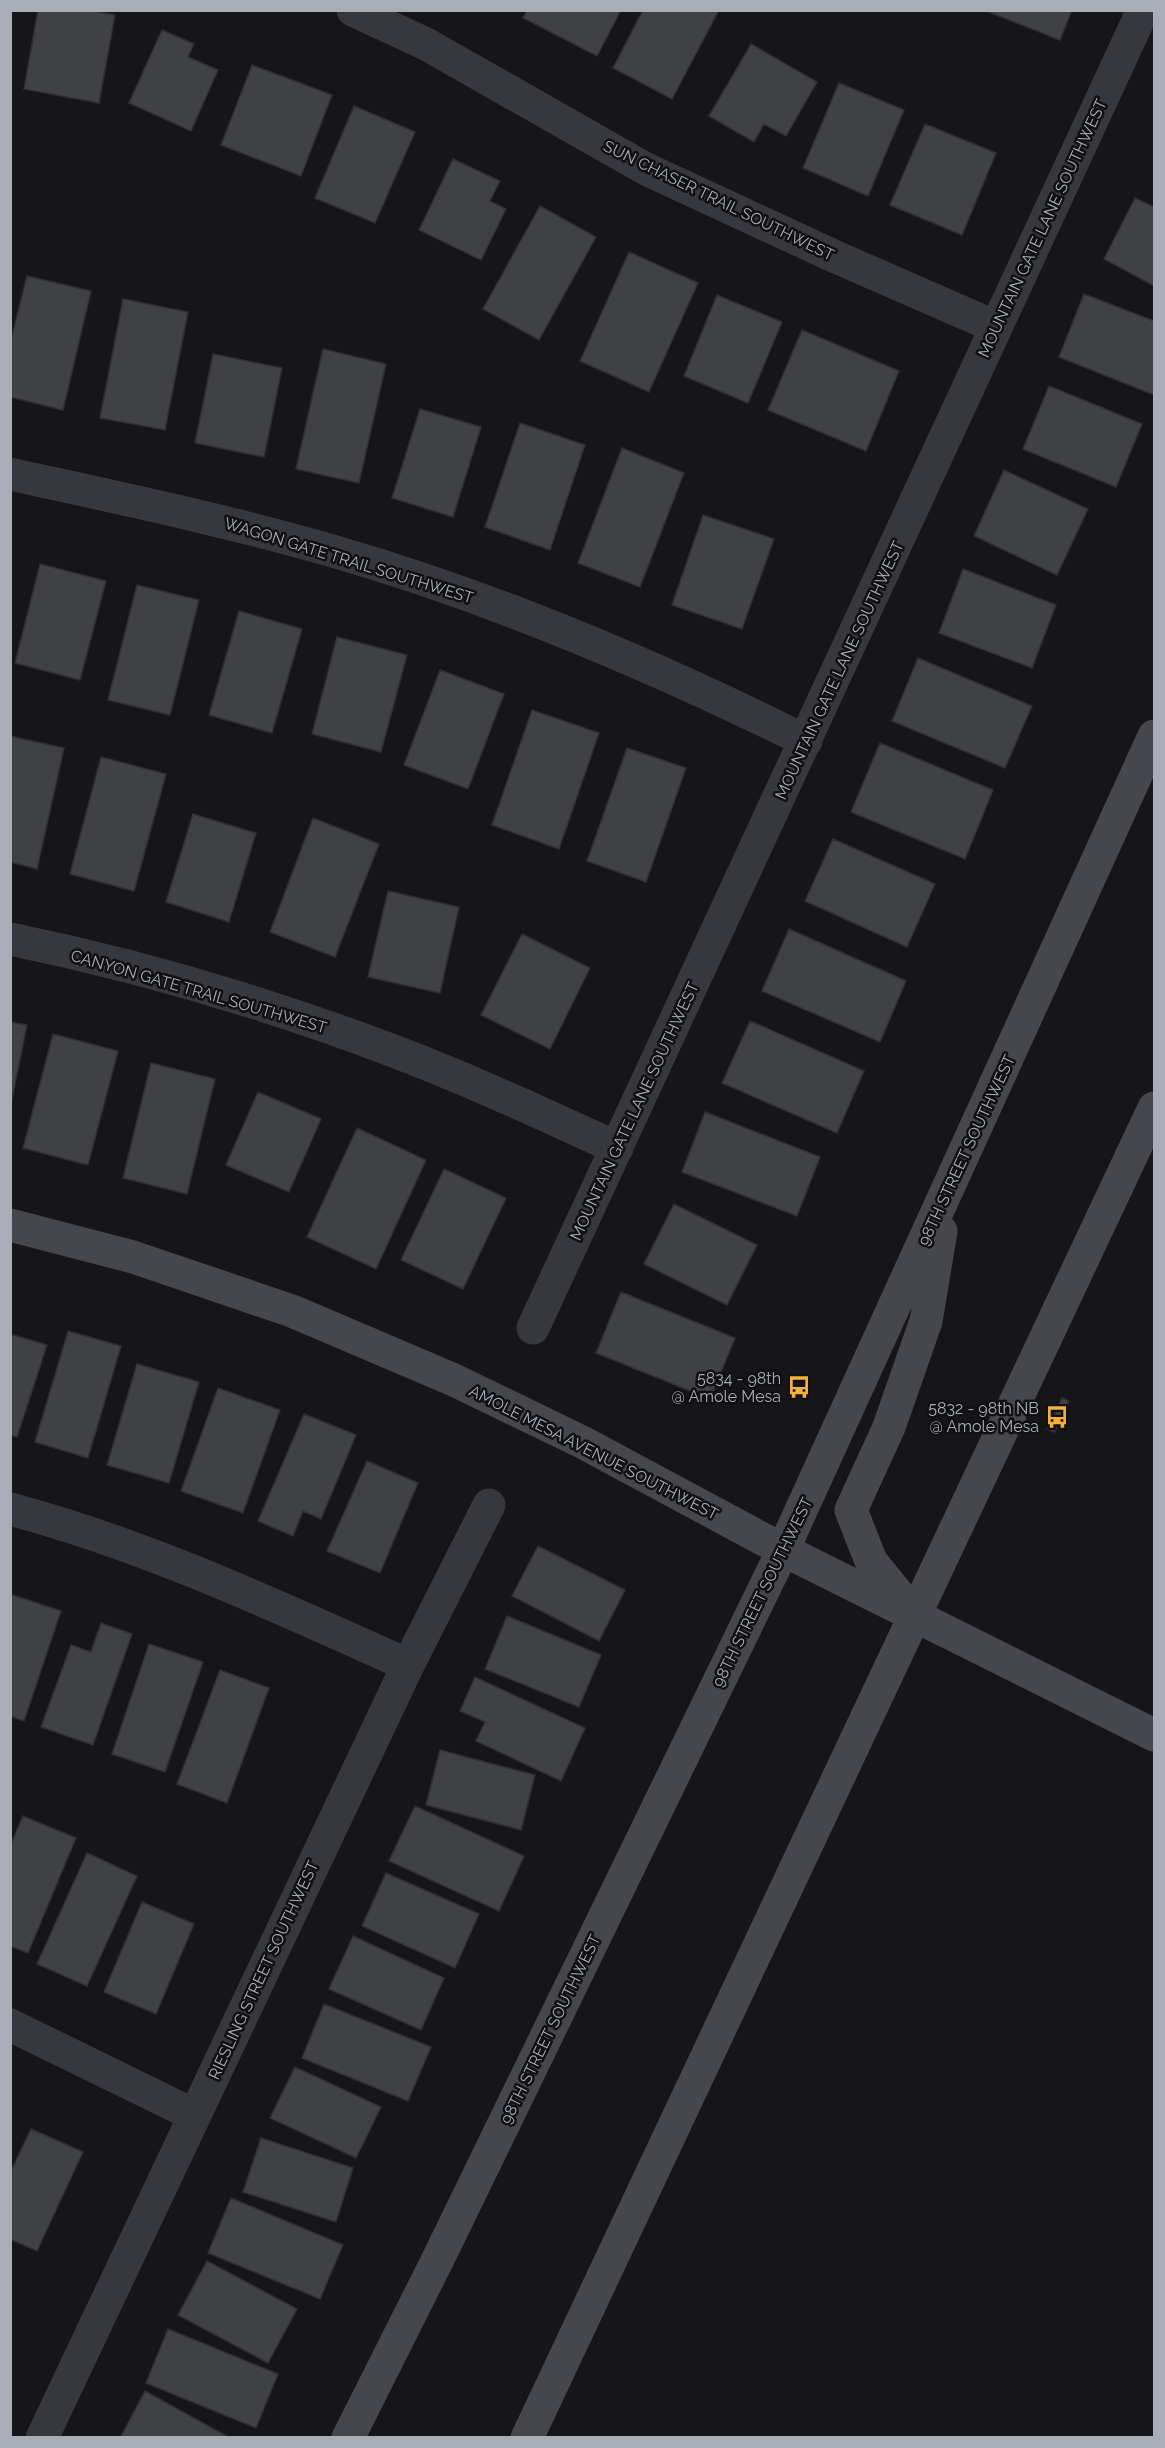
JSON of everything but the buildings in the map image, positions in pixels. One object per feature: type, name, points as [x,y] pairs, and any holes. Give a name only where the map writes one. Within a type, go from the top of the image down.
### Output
[{"type":"main road","name":"98TH STREET SOUTHWEST","points":[[348,2438],[783,1550],[1155,736]]},
{"type":"main road","points":[[527,2438],[1155,1108]]},
{"type":"main road","points":[[916,1616],[871,1561],[851,1510],[889,1427],[926,1321],[948,1189]]},
{"type":"main road","name":"AMOLE MESA AVENUE SOUTHWEST","points":[[10,1225],[133,1257],[292,1311],[454,1380],[551,1427],[783,1550],[1155,1735]]},
{"type":"street","name":"SUN CHASER TRAIL SOUTHWEST","points":[[353,10],[426,44],[646,169],[838,258],[996,327]]},
{"type":"street","name":"MOUNTAIN GATE LANE SOUTHWEST","points":[[533,1328],[1143,10]]},
{"type":"street","name":"WAGON GATE TRAIL SOUTHWEST","points":[[10,474],[221,520],[339,553],[471,596],[695,687],[806,741]]},
{"type":"street","name":"CANYON GATE TRAIL SOUTHWEST","points":[[10,939],[147,973],[274,1009],[392,1050],[510,1098],[617,1148]]},
{"type":"street","name":"RIESLING STREET SOUTHWEST","points":[[42,2438],[408,1665],[489,1505]]},
{"type":"street","points":[[10,1509],[69,1525],[185,1567],[408,1665]]},
{"type":"street","points":[[10,2025],[194,2115]]},
{"type":"place","name":"5834 - 98th @ Amole Mesa","points":[[799,1387]]},
{"type":"place","name":"5832 - 98th NB @ Amole Mesa","points":[[1057,1417]]}]
